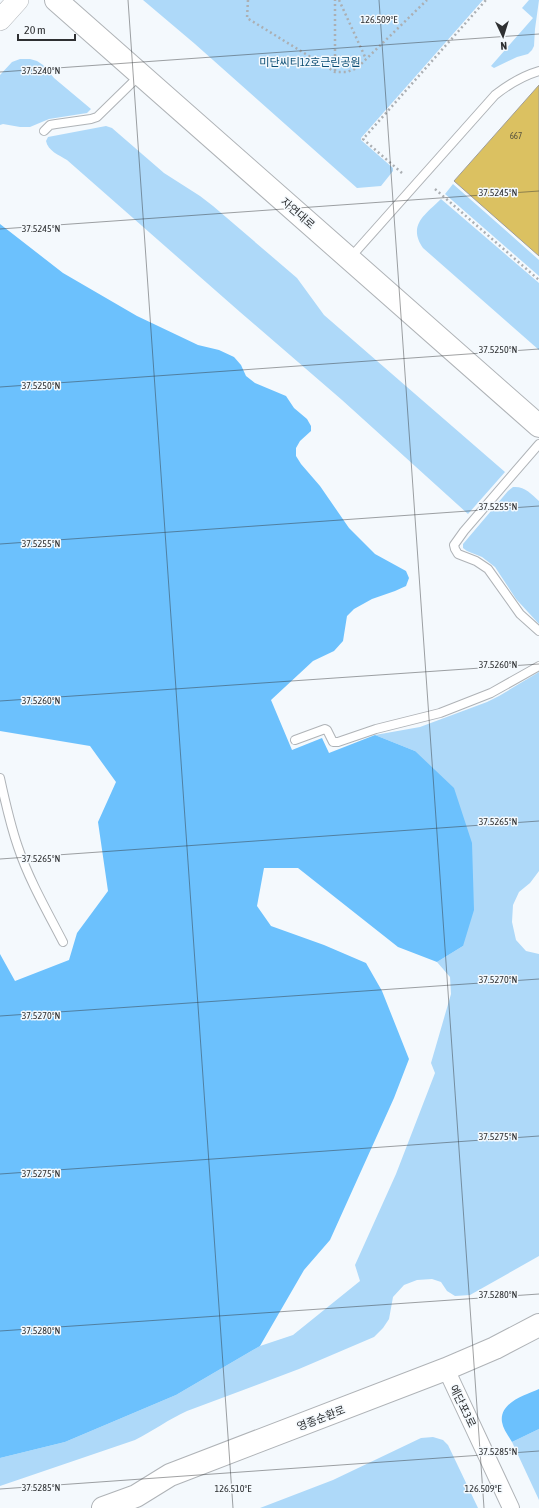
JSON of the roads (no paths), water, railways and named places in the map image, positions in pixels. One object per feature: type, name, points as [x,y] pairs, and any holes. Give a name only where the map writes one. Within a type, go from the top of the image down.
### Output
[{"type":"main road","name":"자연대로","points":[[56,0],[539,426]]},
{"type":"main road","name":"영종순환로","points":[[103,1508],[136,1496],[170,1475],[446,1369],[495,1348],[539,1325]]},
{"type":"street","points":[[0,20],[18,0]]},
{"type":"street","name":"예단포3로","points":[[446,1369],[511,1508]]},
{"type":"lane","points":[[349,259],[495,95],[511,83],[539,71]]},
{"type":"lane","points":[[44,131],[50,125],[97,117],[140,74]]},
{"type":"lane","points":[[539,444],[464,531],[454,545],[458,554],[476,561],[488,569],[520,614],[539,631]]},
{"type":"lane","points":[[295,740],[325,729],[328,730],[333,742],[338,742],[376,729],[429,716],[491,693],[539,666]]},
{"type":"lane","points":[[0,778],[8,814],[18,848],[29,874],[63,942]]},
{"type":"park label","name":"미단씨티12호근린공원","points":[[310,62]]}]
